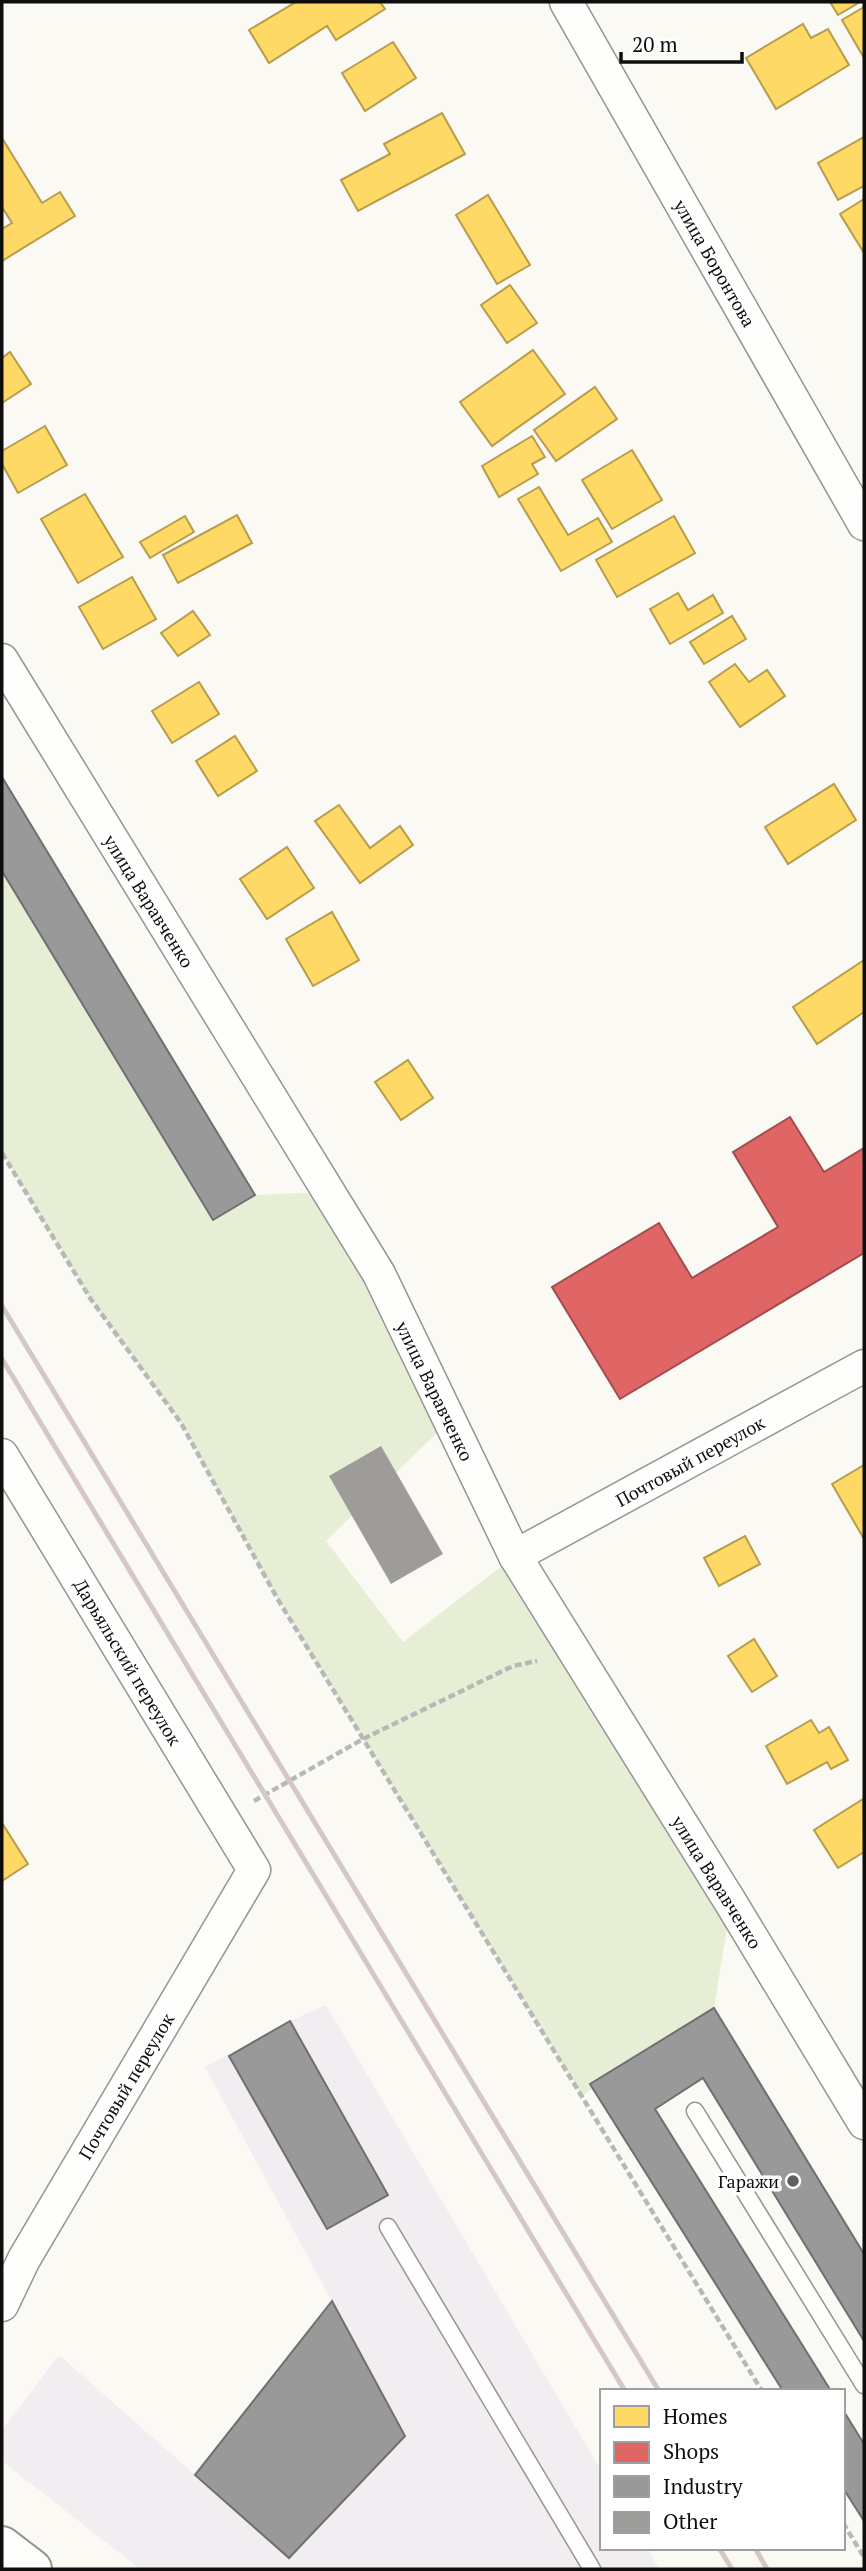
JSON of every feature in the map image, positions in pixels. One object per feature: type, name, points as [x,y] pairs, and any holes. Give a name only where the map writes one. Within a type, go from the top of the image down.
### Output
[{"type":"street","name":"улица Боронтова","points":[[566,2],[864,524]]},
{"type":"street","name":"улица Варавченко","points":[[2,660],[379,1274],[515,1556],[864,2123]]},
{"type":"street","name":"Почтовый переулок","points":[[515,1556],[864,1366]]},
{"type":"street","name":"Дарьяльский переулок","points":[[2,1455],[254,1870]]},
{"type":"street","name":"Почтовый переулок","points":[[2,2305],[31,2247],[254,1870]]},
{"type":"street","points":[[2,2546],[32,2569]]},
{"type":"lane","points":[[695,2111],[864,2385]]},
{"type":"lane","points":[[388,2227],[592,2569]]},
{"type":"path","points":[[2,1153],[90,1298],[181,1423],[277,1598],[761,2389]]},
{"type":"path","points":[[225,1821],[266,1794],[363,1739],[513,1666],[575,1653]]},
{"type":"path","points":[[845,2526],[864,2557]]},
{"type":"shaded area","points":[[326,2005],[600,2469],[600,2550],[648,2550],[659,2569],[140,2569],[2,2461],[2,2430],[59,2355],[289,2558],[405,2436],[205,2067],[290,2021]]},
{"type":"green space","points":[[2,871],[213,1220],[255,1195],[328,1192],[449,1421],[326,1541],[403,1642],[515,1556],[731,1903],[714,2008],[582,2096],[277,1598],[181,1423],[90,1298],[2,1153]]},
{"type":"building: Homes","points":[[296,2],[380,2],[385,9],[336,40],[327,26],[269,63],[249,30]]},
{"type":"building: Homes","points":[[830,2],[860,2],[838,15]]},
{"type":"building: Homes","points":[[864,7],[864,58],[842,20]]},
{"type":"building: Homes","points":[[803,24],[811,38],[828,29],[849,65],[776,109],[746,58]]},
{"type":"building: Homes","points":[[393,42],[416,78],[365,111],[342,73]]},
{"type":"building: Homes","points":[[442,113],[465,154],[358,211],[341,180],[390,154],[384,144]]},
{"type":"building: Homes","points":[[864,137],[864,186],[838,200],[818,163]]},
{"type":"building: Homes","points":[[2,138],[42,203],[60,192],[75,216],[2,261],[2,229],[12,223],[2,207]]},
{"type":"building: Homes","points":[[488,195],[530,265],[497,284],[456,215]]},
{"type":"building: Homes","points":[[864,199],[864,253],[840,214]]},
{"type":"building: Homes","points":[[510,285],[537,323],[507,343],[481,305]]},
{"type":"building: Homes","points":[[533,350],[565,394],[492,446],[460,402]]},
{"type":"building: Homes","points":[[10,352],[31,384],[2,403],[2,358]]},
{"type":"building: Homes","points":[[595,387],[617,419],[556,461],[534,430]]},
{"type":"building: Homes","points":[[45,426],[67,465],[18,493],[2,464],[2,451]]},
{"type":"building: Homes","points":[[532,436],[545,457],[532,464],[538,474],[499,497],[482,466]]},
{"type":"building: Homes","points":[[632,450],[662,500],[612,529],[582,480]]},
{"type":"building: Homes","points":[[539,487],[568,535],[598,518],[612,542],[561,571],[518,499]]},
{"type":"building: Homes","points":[[85,494],[123,557],[78,583],[41,519]]},
{"type":"building: Homes","points":[[237,515],[252,543],[178,583],[163,555]]},
{"type":"building: Homes","points":[[185,516],[194,532],[150,558],[140,542]]},
{"type":"building: Homes","points":[[674,516],[695,553],[617,597],[596,560]]},
{"type":"building: Homes","points":[[132,577],[156,619],[103,649],[79,607]]},
{"type":"building: Homes","points":[[678,593],[688,610],[713,595],[723,613],[670,644],[650,609]]},
{"type":"building: Homes","points":[[193,611],[210,635],[178,656],[161,633]]},
{"type":"building: Homes","points":[[732,616],[746,639],[704,664],[690,642]]},
{"type":"building: Homes","points":[[735,664],[749,682],[767,670],[785,696],[740,727],[709,682]]},
{"type":"building: Homes","points":[[199,682],[219,714],[172,743],[152,711]]},
{"type":"building: Homes","points":[[235,736],[257,771],[218,796],[196,761]]},
{"type":"building: Homes","points":[[834,784],[856,820],[788,864],[765,827]]},
{"type":"building: Homes","points":[[339,805],[370,848],[400,826],[413,845],[360,883],[315,821]]},
{"type":"building: Homes","points":[[287,847],[314,888],[267,919],[240,879]]},
{"type":"building: Homes","points":[[332,912],[359,960],[313,986],[286,939]]},
{"type":"building: Homes","points":[[864,960],[864,1012],[817,1044],[793,1007]]},
{"type":"building: Homes","points":[[408,1060],[433,1098],[401,1120],[375,1082]]},
{"type":"building: Homes","points":[[864,1465],[864,1539],[832,1484]]},
{"type":"building: Homes","points":[[745,1536],[760,1564],[719,1586],[704,1558]]},
{"type":"building: Homes","points":[[754,1639],[777,1676],[752,1692],[728,1656]]},
{"type":"building: Homes","points":[[811,1720],[819,1733],[829,1727],[848,1760],[831,1769],[827,1762],[787,1784],[766,1746]]},
{"type":"building: Homes","points":[[863,1799],[864,1852],[838,1868],[814,1830]]},
{"type":"building: Homes","points":[[2,1823],[28,1864],[2,1881]]},
{"type":"building: Shops","points":[[790,1117],[824,1172],[864,1148],[864,1253],[620,1399],[552,1287],[659,1223],[692,1278],[778,1227],[733,1152]]},
{"type":"building: Industry","points":[[2,777],[255,1195],[213,1220],[2,871]]},
{"type":"building: Industry","name":"Гаражи","points":[[714,2008],[864,2254],[864,2341],[703,2078],[655,2109],[830,2389],[782,2389],[590,2084]]},
{"type":"building: Industry","points":[[290,2021],[388,2195],[327,2229],[229,2056]]},
{"type":"building: Industry","points":[[332,2301],[405,2436],[289,2558],[195,2475]]},
{"type":"building: Industry","points":[[845,2413],[864,2444],[864,2521],[845,2491]]},
{"type":"building: Other","points":[[381,1446],[443,1554],[391,1584],[329,1476]]},
{"type":"railway","points":[[2,1306],[658,2389]]},
{"type":"railway","points":[[2,1359],[624,2389]]},
{"type":"railway","points":[[720,2550],[732,2569]]},
{"type":"railway","points":[[756,2550],[767,2569]]},
{"type":"place","name":"Гаражи","points":[[793,2181]]}]
